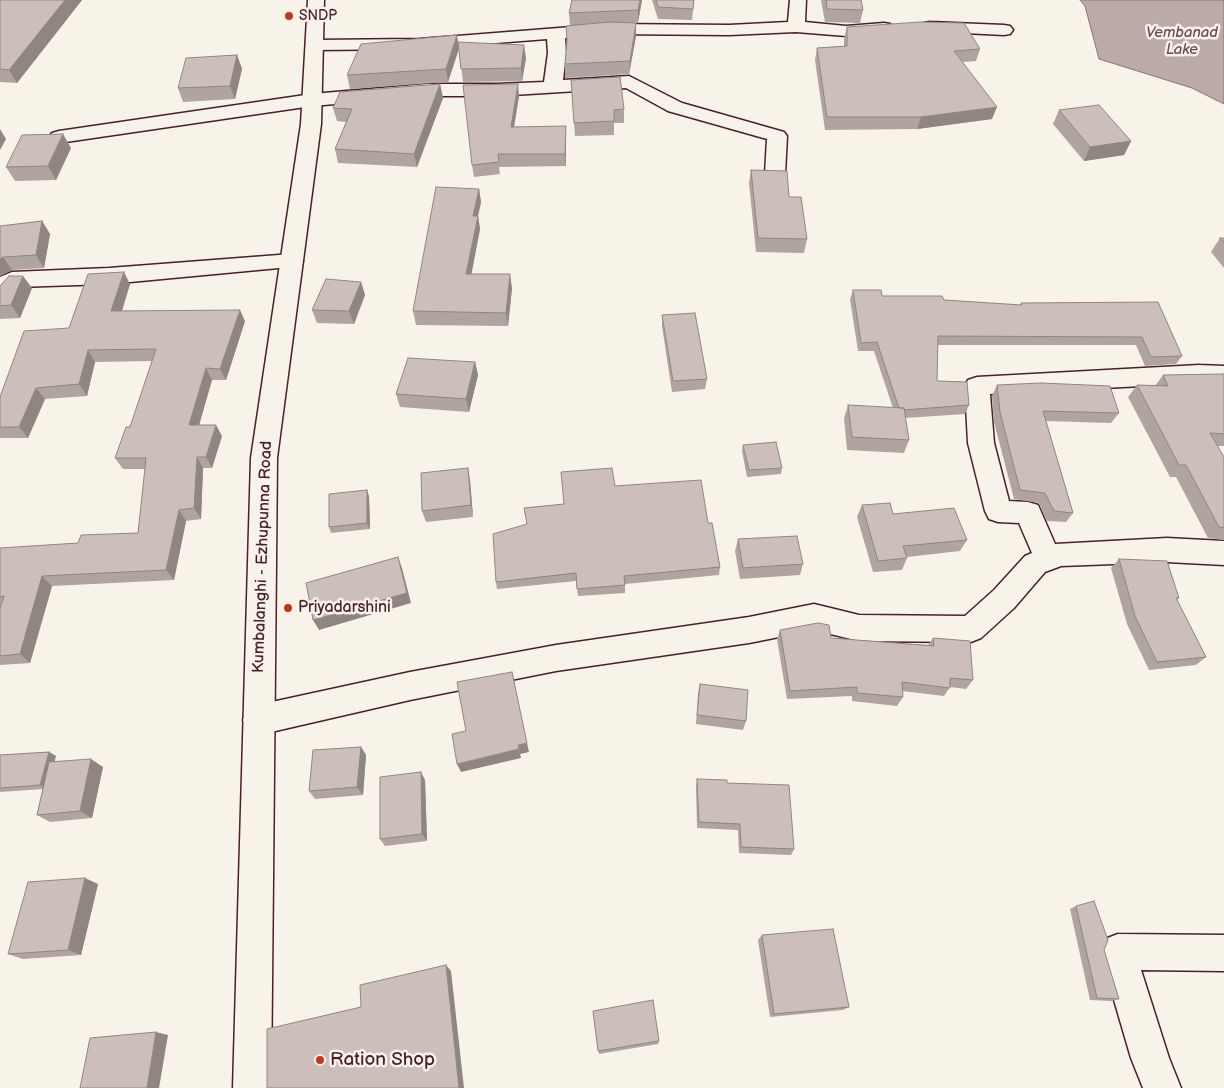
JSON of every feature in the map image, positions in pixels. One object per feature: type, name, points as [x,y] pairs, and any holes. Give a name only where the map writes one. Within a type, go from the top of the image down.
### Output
[{"type":"street","name":"Kumbalanghi - Ezhupunna Road","points":[[252,1088],[264,458],[311,124],[316,0]]},
{"type":"street","points":[[796,26],[798,0]]},
{"type":"street","points":[[315,45],[419,44],[610,29],[729,30],[796,26],[846,30],[910,27],[1004,30]]},
{"type":"street","points":[[553,87],[557,53],[556,33]]},
{"type":"street","points":[[59,137],[312,100],[428,90],[497,90],[629,82],[675,107],[777,136],[775,174]]},
{"type":"street","points":[[0,292],[2,286],[12,280],[109,276],[292,262]]},
{"type":"street","points":[[1048,559],[1028,513],[998,511],[981,443],[977,386],[1199,374],[1224,375]]},
{"type":"street","points":[[258,720],[410,686],[556,658],[749,630],[814,617],[859,628],[971,629],[1004,599],[1035,564],[1060,554],[1167,550],[1224,553]]},
{"type":"street","points":[[1162,1088],[1150,1058],[1118,952],[1224,954]]},
{"type":"water","name":"Vembanad Lake","points":[[1080,0],[1224,0],[1224,104],[1192,88],[1099,59],[1085,6]]},
{"type":"building","points":[[0,0],[65,0],[9,70],[0,69]]},
{"type":"building","points":[[572,0],[640,0],[638,10],[569,13]]},
{"type":"building","points":[[656,0],[694,0],[693,9],[658,7]]},
{"type":"building","points":[[826,0],[861,0],[863,10],[827,9]]},
{"type":"building","points":[[610,22],[636,23],[630,61],[565,64],[566,26]]},
{"type":"building","points":[[920,22],[964,23],[980,49],[954,51],[997,107],[921,117],[827,117],[817,48],[847,46],[847,27]]},
{"type":"building","points":[[457,35],[446,69],[347,75],[361,44]]},
{"type":"building","points":[[458,42],[524,45],[521,68],[461,69]]},
{"type":"building","points":[[237,55],[230,86],[178,88],[186,58]]},
{"type":"building","points":[[620,77],[624,109],[614,110],[614,121],[574,123],[571,80]]},
{"type":"building","points":[[440,84],[414,154],[335,149],[352,109],[333,108],[340,92]]},
{"type":"building","points":[[518,84],[511,127],[566,126],[565,154],[498,154],[499,162],[472,165],[463,85]]},
{"type":"building","points":[[1099,105],[1131,141],[1090,147],[1059,110]]},
{"type":"building","points":[[63,134],[48,166],[6,167],[22,135]]},
{"type":"building","points":[[751,170],[787,171],[789,197],[801,197],[807,239],[758,238]]},
{"type":"building","points":[[436,187],[479,189],[473,216],[478,216],[466,274],[510,274],[506,313],[413,311]]},
{"type":"building","points":[[42,221],[36,255],[3,257],[0,259],[0,226]]},
{"type":"building","points":[[124,272],[111,311],[240,310],[220,369],[206,368],[189,425],[216,425],[206,457],[197,457],[194,508],[179,510],[166,570],[42,576],[20,654],[0,656],[0,608],[4,596],[0,597],[0,548],[78,543],[81,535],[138,533],[146,458],[115,458],[126,427],[130,427],[156,349],[88,350],[79,384],[36,388],[19,427],[0,427],[0,397],[24,331],[69,328],[88,274]]},
{"type":"building","points":[[9,276],[23,276],[11,305],[0,306],[0,286]]},
{"type":"building","points":[[326,279],[361,282],[349,311],[312,310]]},
{"type":"building","points":[[853,290],[881,290],[882,296],[942,296],[944,300],[1022,305],[1021,303],[1158,302],[1182,356],[1151,357],[1142,337],[938,336],[937,381],[967,382],[969,405],[904,410],[904,408],[899,408],[877,342],[861,343]]},
{"type":"building","points":[[695,313],[707,379],[673,381],[662,315]]},
{"type":"building","points":[[408,358],[475,362],[466,399],[396,394]]},
{"type":"building","points":[[1224,374],[1224,434],[1210,433],[1224,457],[1224,528],[1219,527],[1186,465],[1179,465],[1137,385],[1168,386],[1163,375]]},
{"type":"building","points":[[1041,383],[1110,386],[1119,413],[1043,411],[1073,513],[1054,511],[1045,493],[1020,490],[1000,412],[997,385]]},
{"type":"building","points":[[848,405],[904,408],[909,440],[852,437]]},
{"type":"building","points":[[776,442],[782,468],[749,470],[743,445]]},
{"type":"building","points":[[468,468],[471,505],[422,511],[421,473]]},
{"type":"building","points":[[612,468],[615,486],[701,480],[708,523],[712,523],[720,567],[624,576],[625,585],[577,589],[576,573],[496,582],[493,534],[527,524],[524,508],[564,504],[561,472]]},
{"type":"building","points":[[367,490],[367,523],[329,527],[329,494]]},
{"type":"building","points":[[890,503],[893,514],[954,508],[967,540],[903,546],[907,558],[878,561],[862,505]]},
{"type":"building","points":[[797,536],[803,564],[743,568],[738,539]]},
{"type":"building","points":[[398,557],[407,593],[313,620],[306,583]]},
{"type":"building","points":[[1119,559],[1167,561],[1179,598],[1176,598],[1206,657],[1157,662],[1135,616]]},
{"type":"building","points":[[818,623],[829,625],[831,638],[934,646],[933,638],[970,641],[973,680],[950,678],[950,688],[902,682],[903,697],[857,693],[857,687],[790,691],[780,630]]},
{"type":"building","points":[[512,672],[527,743],[518,745],[519,749],[457,764],[452,734],[466,731],[457,682]]},
{"type":"building","points":[[700,684],[748,690],[746,721],[697,715]]},
{"type":"building","points":[[361,747],[357,787],[309,791],[313,750]]},
{"type":"building","points":[[49,752],[40,785],[0,788],[0,755]]},
{"type":"building","points":[[91,759],[80,811],[37,815],[49,762]]},
{"type":"building","points":[[421,772],[422,834],[380,839],[380,777]]},
{"type":"building","points":[[697,779],[727,780],[727,783],[789,785],[794,849],[741,847],[740,824],[699,822]]},
{"type":"building","points":[[85,878],[68,950],[8,954],[28,882]]},
{"type":"building","points":[[1094,901],[1108,940],[1104,950],[1119,999],[1097,998],[1076,906]]},
{"type":"building","points":[[833,929],[849,1007],[774,1014],[762,935]]},
{"type":"building","points":[[446,965],[459,1088],[267,1088],[267,1029],[361,1007],[360,985]]},
{"type":"building","points":[[653,1000],[659,1041],[598,1051],[593,1011]]},
{"type":"building","points":[[156,1032],[147,1088],[80,1088],[90,1038]]},
{"type":"place","name":"SNDP","points":[[289,16]]},
{"type":"place","name":"Priyadarshini","points":[[288,608]]},
{"type":"place","name":"Ration Shop","points":[[320,1060]]}]
